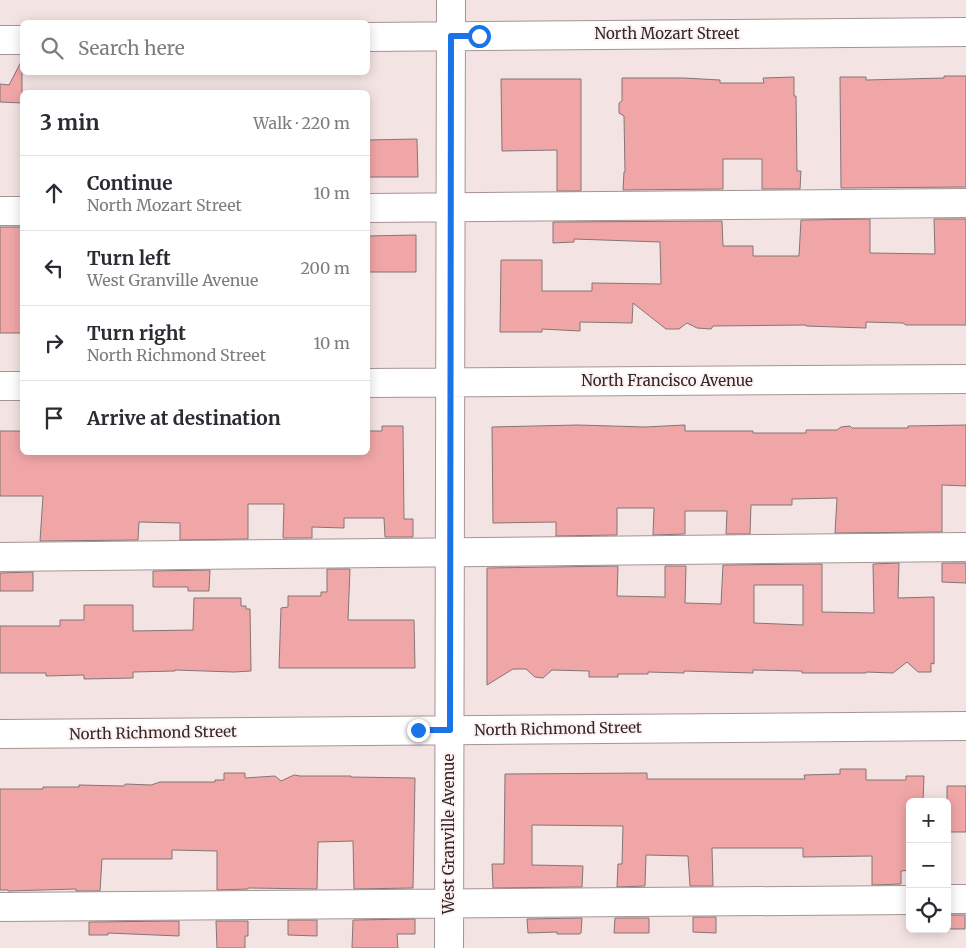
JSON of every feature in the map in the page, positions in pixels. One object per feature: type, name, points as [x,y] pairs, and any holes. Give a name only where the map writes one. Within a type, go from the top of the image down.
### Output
[{"type":"street","name":"West Granville Avenue","points":[[449,948],[451,0]]},
{"type":"street","name":"North Mozart Street","points":[[370,37],[966,32]]},
{"type":"street","points":[[0,40],[20,40]]},
{"type":"street","points":[[370,208],[966,203]]},
{"type":"street","points":[[0,211],[20,211]]},
{"type":"street","name":"North Francisco Avenue","points":[[370,383],[966,379]]},
{"type":"street","points":[[0,386],[20,386]]},
{"type":"street","points":[[0,557],[966,548]]},
{"type":"street","name":"North Richmond Street","points":[[0,734],[966,726]]},
{"type":"street","points":[[951,899],[966,899]]},
{"type":"street","points":[[0,907],[906,900]]},
{"type":"building","points":[[20,64],[22,90],[20,90],[20,103],[0,102],[0,84],[9,85]]},
{"type":"building","points":[[944,76],[966,76],[966,187],[841,188],[840,77],[866,77],[866,80],[944,78]]},
{"type":"building","points":[[794,77],[797,171],[801,171],[800,189],[762,189],[762,159],[723,159],[723,189],[623,190],[625,172],[624,116],[619,113],[619,103],[622,101],[622,78],[684,78],[720,80],[720,83],[764,83],[763,78]]},
{"type":"building","points":[[501,79],[581,79],[581,191],[557,191],[557,150],[502,151]]},
{"type":"building","points":[[417,139],[418,177],[370,177],[370,140]]},
{"type":"building","points":[[870,219],[870,253],[935,254],[934,219],[966,219],[966,325],[906,325],[903,323],[866,322],[866,328],[806,325],[713,326],[711,329],[697,328],[687,323],[679,329],[666,329],[633,303],[632,323],[580,322],[580,331],[542,329],[542,332],[500,332],[501,260],[542,260],[542,291],[592,291],[592,283],[661,284],[660,242],[574,239],[574,242],[553,243],[553,222],[722,221],[723,246],[753,246],[753,256],[799,256],[801,220]]},
{"type":"building","points":[[0,227],[20,227],[20,333],[0,333]]},
{"type":"building","points":[[416,235],[416,272],[370,272],[370,236]]},
{"type":"building","points":[[578,425],[645,427],[685,425],[685,431],[806,433],[806,430],[837,430],[841,427],[850,426],[852,428],[908,428],[908,426],[966,425],[966,486],[942,485],[942,532],[835,533],[837,498],[792,499],[792,505],[751,505],[750,534],[726,534],[727,511],[685,511],[685,534],[653,535],[654,508],[617,508],[617,535],[556,536],[556,522],[493,523],[492,427]]},
{"type":"building","points":[[382,426],[403,426],[404,519],[413,519],[413,537],[385,537],[384,518],[344,518],[344,528],[312,527],[312,538],[283,538],[284,504],[248,504],[248,539],[180,540],[180,523],[139,522],[138,540],[40,541],[43,496],[0,496],[0,431],[20,431],[20,455],[370,455],[370,431],[382,431]]},
{"type":"building","points":[[899,563],[898,598],[934,597],[934,664],[931,663],[931,672],[918,672],[907,662],[893,673],[802,673],[802,671],[753,670],[753,673],[684,671],[684,673],[648,672],[648,674],[618,674],[618,677],[589,677],[589,671],[552,670],[543,678],[535,677],[526,669],[513,669],[487,685],[487,568],[618,566],[617,596],[665,597],[665,566],[686,566],[685,603],[721,604],[723,565],[822,564],[822,612],[874,613],[873,564]],"holes":[[[754,585],[803,585],[803,625],[754,623]]]},
{"type":"building","points":[[942,563],[966,563],[966,583],[942,582]]},
{"type":"building","points":[[327,569],[350,569],[348,620],[414,620],[415,668],[279,668],[281,608],[288,607],[288,596],[321,596],[321,592],[327,592]]},
{"type":"building","points":[[210,570],[209,591],[188,591],[188,587],[153,587],[153,571]]},
{"type":"building","points":[[33,572],[33,591],[0,591],[0,573]]},
{"type":"building","points":[[194,598],[241,598],[241,606],[246,606],[246,609],[250,609],[251,671],[175,670],[133,672],[133,678],[84,679],[84,675],[46,676],[46,673],[0,673],[0,626],[60,626],[60,620],[84,620],[84,605],[133,605],[133,631],[193,630]]},
{"type":"building","points":[[840,769],[866,769],[866,780],[906,780],[906,776],[924,776],[923,798],[906,798],[906,870],[901,871],[901,884],[872,885],[872,856],[803,857],[803,848],[712,848],[713,886],[690,886],[688,856],[646,855],[645,886],[617,887],[618,864],[622,864],[623,826],[532,825],[532,865],[583,866],[582,887],[493,888],[492,864],[504,864],[505,774],[647,773],[647,779],[805,779],[804,775],[840,774]]},
{"type":"building","points":[[224,773],[245,773],[245,778],[275,776],[281,781],[294,775],[415,778],[413,888],[354,889],[353,841],[318,842],[317,889],[248,888],[217,890],[217,851],[172,850],[172,859],[102,859],[100,891],[76,891],[76,889],[0,890],[0,789],[43,789],[43,787],[79,787],[79,785],[151,785],[160,782],[215,782],[215,780],[224,780]]},
{"type":"building","points":[[947,786],[966,786],[966,832],[951,832],[951,798],[947,798]]},
{"type":"building","points":[[951,915],[965,915],[965,929],[951,929]]},
{"type":"building","points":[[693,917],[716,917],[716,933],[693,932]]},
{"type":"building","points":[[582,918],[581,933],[579,934],[557,934],[557,932],[528,933],[527,919]]},
{"type":"building","points":[[615,918],[649,918],[649,933],[614,933]]},
{"type":"building","points":[[415,919],[415,934],[397,934],[398,948],[352,948],[353,920]]},
{"type":"building","points":[[288,920],[317,920],[317,936],[288,935]]},
{"type":"building","points":[[179,921],[179,936],[108,933],[108,935],[89,935],[89,922]]},
{"type":"building","points":[[216,921],[248,921],[248,936],[245,936],[245,948],[217,948]]},
{"type":"route","points":[[418,730],[450,730],[451,36],[479,36]]}]
